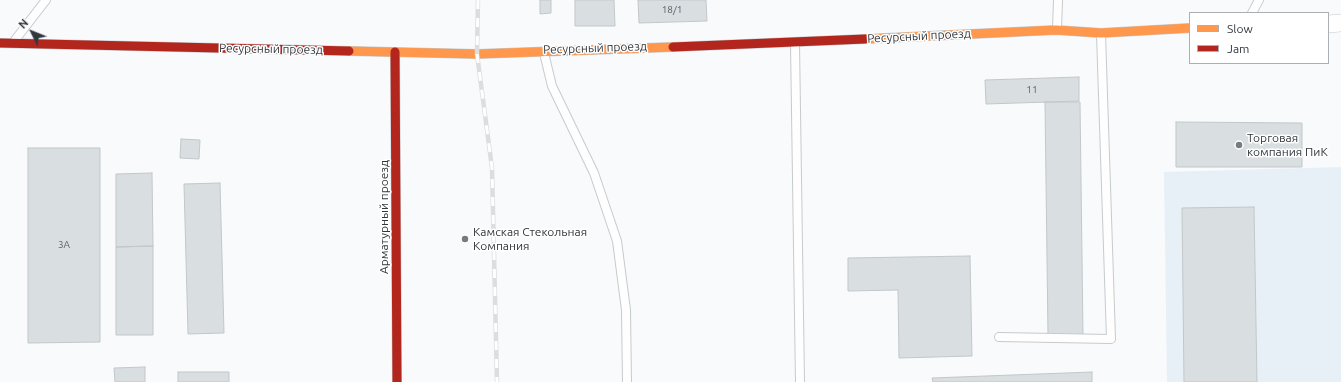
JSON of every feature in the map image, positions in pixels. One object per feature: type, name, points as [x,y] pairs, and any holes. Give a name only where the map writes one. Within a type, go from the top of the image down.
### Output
[{"type":"street","points":[[1329,24],[1341,23]]},
{"type":"street","name":"Ресурсный проезд","points":[[0,43],[14,42],[478,54],[544,50],[795,42],[1056,30],[1101,33],[1189,28]]},
{"type":"street","name":"Арматурный проезд","points":[[395,52],[397,382]]},
{"type":"lane","points":[[14,42],[46,0]]},
{"type":"lane","points":[[1056,30],[1058,0]]},
{"type":"lane","points":[[1253,12],[1259,0]]},
{"type":"lane","points":[[999,337],[1111,339],[1101,33]]},
{"type":"lane","points":[[795,42],[800,382]]},
{"type":"lane","points":[[544,50],[552,86],[594,174],[617,241],[626,310],[627,382]]},
{"type":"shaded area","points":[[1341,167],[1341,382],[1167,382],[1164,172]]},
{"type":"building","points":[[540,0],[551,0],[551,13],[540,14]]},
{"type":"building","points":[[575,0],[614,0],[615,26],[575,26]]},
{"type":"building","points":[[638,0],[706,0],[707,21],[639,23]]},
{"type":"building","points":[[1079,77],[1079,101],[986,104],[985,80]]},
{"type":"building","points":[[1045,102],[1080,102],[1083,336],[1048,336]]},
{"type":"building","name":"Торговая компания ПиК","points":[[1176,122],[1302,123],[1302,167],[1176,167]]},
{"type":"building","points":[[181,139],[200,140],[199,159],[180,158]]},
{"type":"building","points":[[28,148],[100,148],[100,342],[28,343]]},
{"type":"building","points":[[152,173],[153,246],[116,247],[116,174]]},
{"type":"building","points":[[220,183],[224,333],[188,334],[184,184]]},
{"type":"building","points":[[1254,207],[1257,382],[1184,382],[1182,208]]},
{"type":"building","points":[[153,246],[153,335],[116,335],[116,247]]},
{"type":"building","points":[[970,256],[972,356],[899,358],[898,290],[848,291],[848,258]]},
{"type":"building","points":[[145,367],[145,382],[115,382],[114,368]]},
{"type":"building","points":[[178,372],[229,372],[229,382],[178,382]]},
{"type":"building","points":[[1092,372],[1092,382],[933,382],[932,378]]},
{"type":"railway","points":[[478,0],[477,54],[492,168],[497,382]]},
{"type":"traffic: slow","points":[[865,39],[1056,30],[1101,33],[1189,28]]},
{"type":"traffic: slow","points":[[349,51],[477,54],[673,47]]},
{"type":"traffic: jam","points":[[673,47],[865,39]]},
{"type":"traffic: jam","points":[[0,43],[349,51]]},
{"type":"traffic: jam","points":[[395,52],[397,382]]},
{"type":"place","name":"Торговая компания ПиК","points":[[1239,145]]},
{"type":"place","name":"Камская Стекольная Компания","points":[[465,239]]}]
